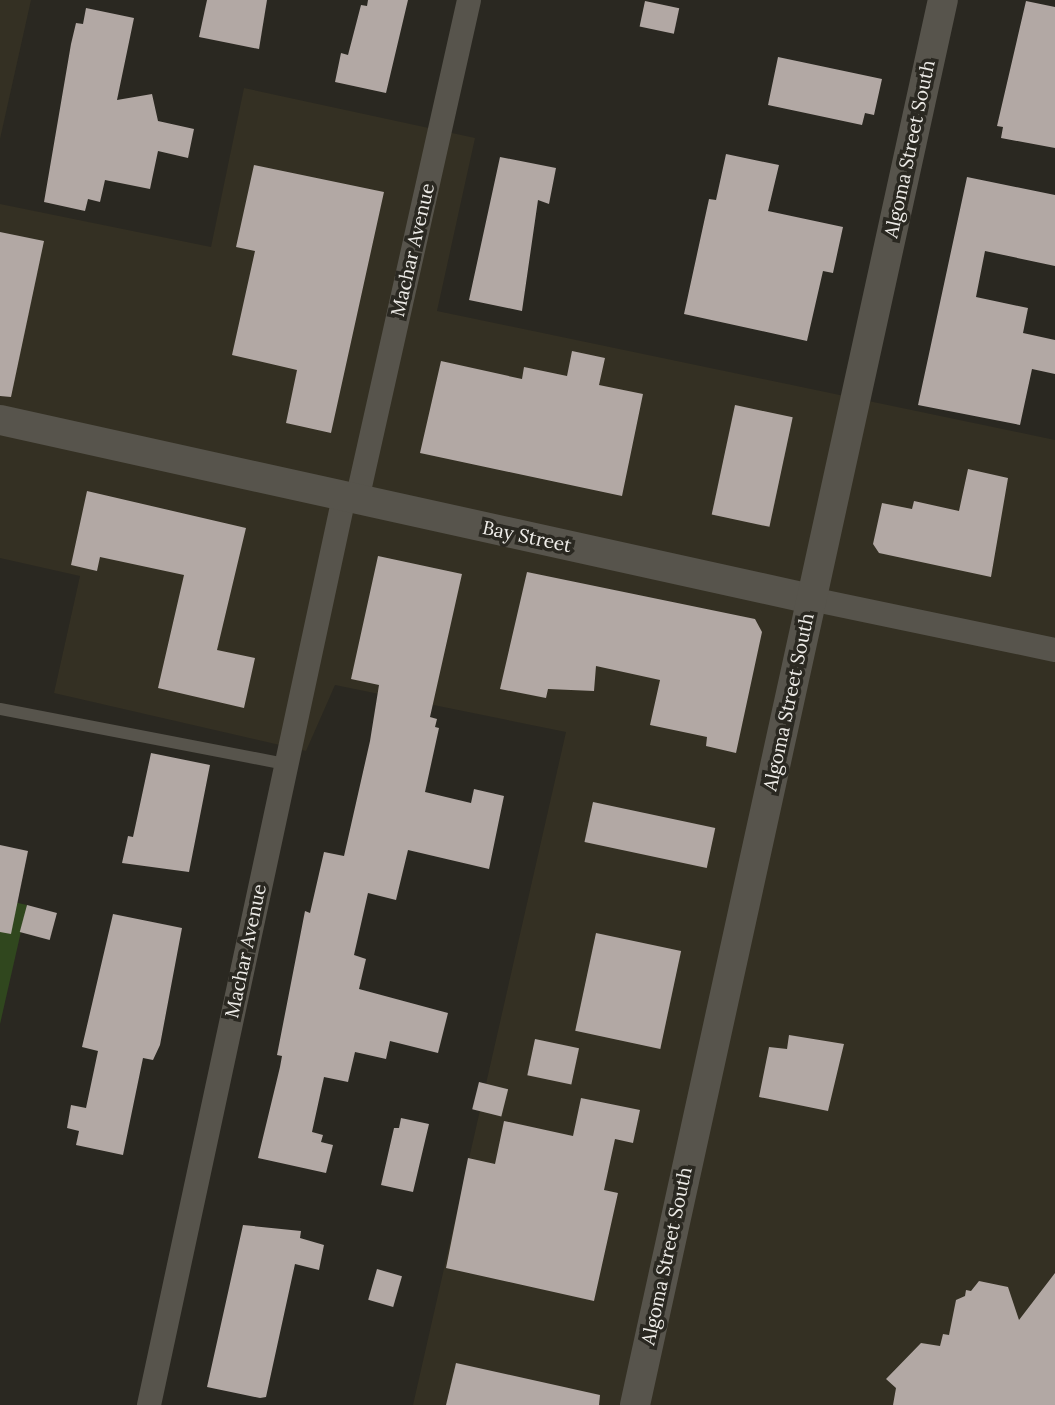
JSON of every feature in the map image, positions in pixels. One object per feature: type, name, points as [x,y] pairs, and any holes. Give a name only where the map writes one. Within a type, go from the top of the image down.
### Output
[{"type":"street","name":"Machar Avenue","points":[[149,1405],[286,764],[469,0]]},
{"type":"street","name":"Algoma Street South","points":[[635,1405],[943,0]]},
{"type":"street","name":"Bay Street","points":[[0,420],[811,599],[1055,650]]},
{"type":"lane","points":[[0,709],[286,764]]},
{"type":"shaded area","points":[[0,0],[31,0],[0,139]]},
{"type":"shaded area","points":[[244,88],[475,138],[437,311],[1055,440],[1055,1405],[413,1405],[566,732],[335,685],[306,751],[54,693],[80,576],[0,558],[0,204],[211,247]]},
{"type":"green space","points":[[0,899],[27,905],[0,1024]]},
{"type":"building","points":[[207,0],[267,0],[259,49],[199,37]]},
{"type":"building","points":[[368,0],[408,0],[386,93],[335,82],[341,53],[348,55],[361,5],[367,6]]},
{"type":"building","points":[[645,1],[679,8],[674,34],[640,26]]},
{"type":"building","points":[[1026,1],[1055,7],[1055,148],[1001,138],[1003,127],[997,126]]},
{"type":"building","points":[[86,8],[134,18],[117,100],[152,94],[158,121],[194,129],[188,158],[158,151],[150,189],[105,180],[100,202],[88,199],[85,211],[44,202],[71,44],[76,23],[83,24]]},
{"type":"building","points":[[778,57],[882,79],[874,115],[865,113],[862,125],[768,105]]},
{"type":"building","points":[[726,154],[779,165],[768,211],[843,227],[833,273],[823,271],[807,341],[684,314],[709,199],[716,200]]},
{"type":"building","points":[[500,157],[556,168],[549,204],[538,200],[522,311],[469,300]]},
{"type":"building","points":[[254,165],[384,192],[331,433],[286,423],[297,370],[232,355],[255,251],[236,247]]},
{"type":"building","points":[[967,177],[1055,195],[1055,266],[985,251],[976,297],[1028,308],[1023,333],[1055,340],[1055,374],[1032,369],[1020,425],[918,405]]},
{"type":"building","points":[[0,232],[44,241],[11,397],[0,396]]},
{"type":"building","points":[[572,351],[605,358],[599,385],[643,394],[622,496],[420,453],[441,361],[522,379],[524,367],[567,376]]},
{"type":"building","points":[[735,405],[793,417],[769,527],[712,515]]},
{"type":"building","points":[[968,469],[1008,478],[991,577],[879,553],[873,544],[882,503],[912,509],[914,501],[959,511]]},
{"type":"building","points":[[87,491],[246,528],[217,650],[255,658],[244,708],[158,688],[184,575],[100,557],[97,571],[71,565]]},
{"type":"building","points":[[378,556],[462,574],[430,717],[437,719],[435,727],[439,728],[425,792],[471,803],[474,789],[504,796],[489,869],[408,850],[396,900],[368,893],[354,955],[366,959],[359,989],[448,1013],[438,1053],[390,1041],[386,1059],[355,1052],[348,1082],[324,1077],[312,1132],[323,1135],[321,1142],[333,1145],[326,1173],[258,1158],[280,1067],[282,1056],[277,1055],[305,911],[310,913],[324,852],[344,856],[370,741],[379,685],[351,679]]},
{"type":"building","points":[[527,572],[755,619],[762,632],[736,753],[706,746],[707,737],[650,725],[660,680],[596,666],[594,691],[548,689],[546,698],[500,689]]},
{"type":"building","points":[[151,753],[210,765],[189,872],[122,863],[128,836],[133,837]]},
{"type":"building","points":[[593,802],[715,828],[707,868],[584,842]]},
{"type":"building","points":[[0,845],[28,851],[11,934],[0,932]]},
{"type":"building","points":[[27,905],[57,913],[50,940],[20,932]]},
{"type":"building","points":[[113,914],[182,928],[160,1045],[153,1060],[143,1058],[123,1155],[76,1145],[79,1131],[67,1128],[71,1105],[86,1108],[98,1051],[82,1047]]},
{"type":"building","points":[[596,933],[681,951],[660,1049],[575,1031]]},
{"type":"building","points":[[789,1035],[844,1044],[828,1111],[759,1097],[769,1047],[787,1049]]},
{"type":"building","points":[[535,1039],[579,1048],[571,1085],[527,1075]]},
{"type":"building","points":[[479,1082],[508,1089],[501,1116],[472,1109]]},
{"type":"building","points":[[581,1098],[640,1110],[633,1143],[615,1139],[604,1190],[618,1193],[594,1301],[446,1268],[468,1158],[495,1164],[504,1121],[573,1136]]},
{"type":"building","points":[[401,1118],[429,1124],[413,1192],[381,1185],[394,1128],[399,1128]]},
{"type":"building","points":[[243,1225],[301,1231],[300,1238],[324,1245],[319,1270],[295,1264],[266,1397],[260,1398],[207,1387]]},
{"type":"building","points":[[377,1269],[402,1276],[393,1307],[368,1300]]},
{"type":"building","points":[[1055,1273],[1055,1405],[893,1405],[896,1388],[886,1379],[921,1343],[940,1346],[943,1334],[949,1335],[956,1300],[965,1296],[966,1290],[971,1291],[979,1281],[1008,1287],[1019,1320]]},
{"type":"building","points":[[456,1363],[600,1395],[599,1405],[446,1405]]}]
